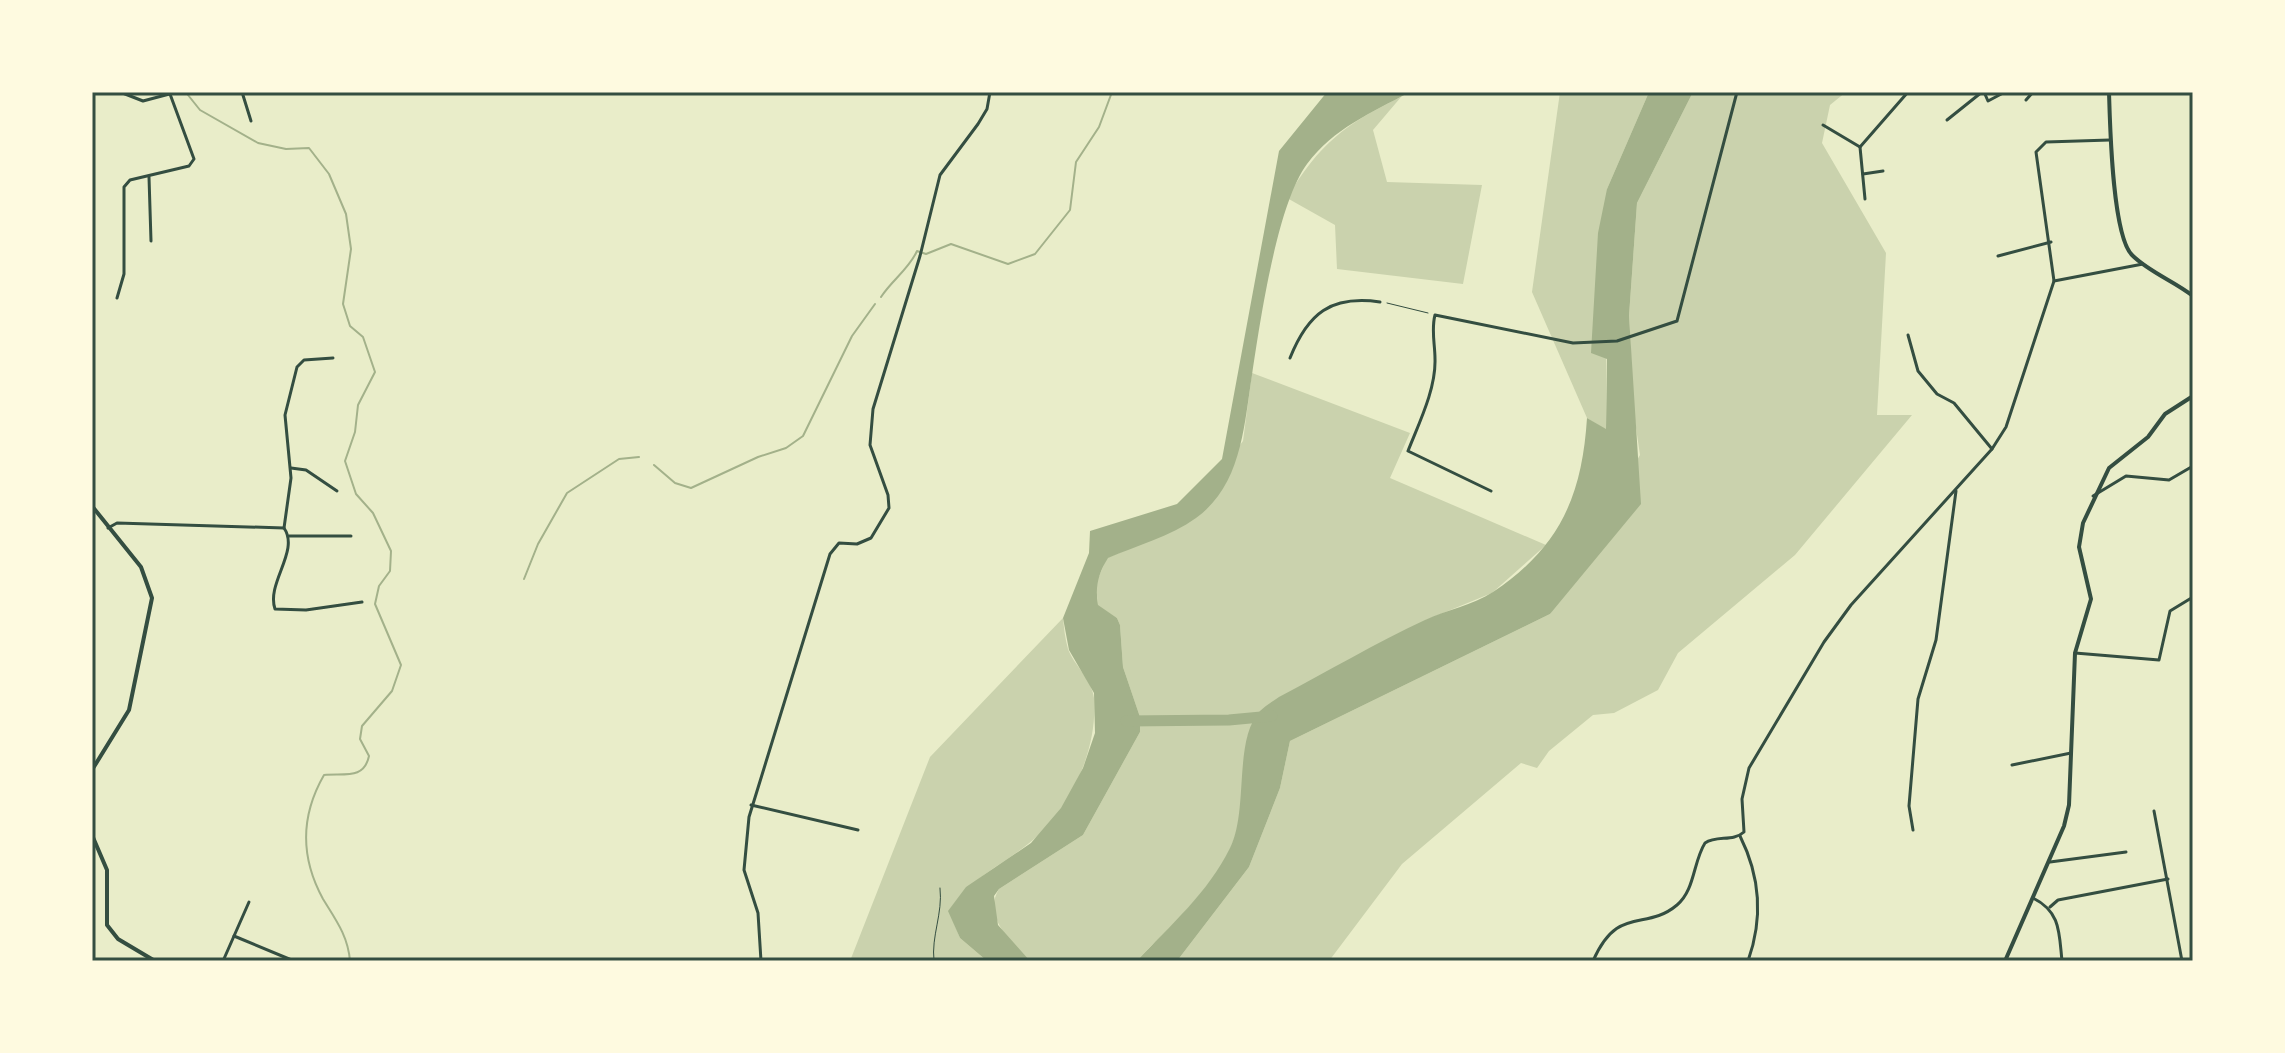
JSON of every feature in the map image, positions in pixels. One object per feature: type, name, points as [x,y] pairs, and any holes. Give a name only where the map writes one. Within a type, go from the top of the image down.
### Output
[{"type":"street","points":[[120,92],[134,101],[177,92]]},
{"type":"street","points":[[242,92],[251,121]]},
{"type":"street","points":[[761,961],[758,913],[747,889],[744,870],[751,805],[830,554],[839,543],[857,544],[871,538],[889,508],[888,495],[874,464],[870,424],[920,256],[940,175],[978,124],[987,109],[990,92]]},
{"type":"street","points":[[1491,491],[1408,451],[1430,385],[1435,358],[1432,347],[1435,315],[1573,343],[1617,341],[1677,321],[1737,92]]},
{"type":"street","points":[[1865,199],[1860,147],[1908,92]]},
{"type":"street","points":[[1947,120],[1983,92],[1988,101],[2005,92]]},
{"type":"street","points":[[2026,100],[2033,92]]},
{"type":"street","points":[[2109,92],[2110,140],[2124,244],[2143,264],[2193,296]]},
{"type":"street","points":[[117,298],[124,274],[124,187],[130,180],[189,166],[194,159],[170,94]]},
{"type":"street","points":[[1823,125],[1860,147]]},
{"type":"street","points":[[1748,961],[1759,928],[1757,879],[1740,836],[1745,824],[1742,790],[1749,768],[1824,642],[1851,605],[1992,449],[2006,427],[2054,281],[2051,242],[2037,167],[2040,145],[2046,142],[2110,140]]},
{"type":"street","points":[[1863,174],[1883,171]]},
{"type":"street","points":[[149,175],[151,241]]},
{"type":"street","points":[[1998,256],[2051,242]]},
{"type":"street","points":[[2054,281],[2143,264]]},
{"type":"street","points":[[1290,358],[1301,330],[1318,315],[1348,299],[1380,302]]},
{"type":"street","points":[[1908,335],[1918,371],[1937,394],[1954,403],[1992,449]]},
{"type":"street","points":[[333,358],[304,360],[297,367],[285,419],[291,468],[284,528],[289,536],[274,589],[275,609],[306,610],[362,602]]},
{"type":"street","points":[[2005,961],[2049,862],[2069,805],[2075,653],[2091,599],[2079,540],[2093,496],[2118,458],[2148,437],[2165,414],[2193,396]]},
{"type":"street","points":[[2093,496],[2126,476],[2169,480],[2193,466]]},
{"type":"street","points":[[291,468],[306,470],[337,491]]},
{"type":"street","points":[[1913,830],[1909,806],[1918,699],[1936,640],[1957,488]]},
{"type":"street","points":[[92,506],[141,567],[152,598],[129,710],[92,770]]},
{"type":"street","points":[[108,528],[117,523],[284,528]]},
{"type":"street","points":[[289,536],[351,536]]},
{"type":"street","points":[[2075,653],[2159,660],[2170,611],[2193,597]]},
{"type":"street","points":[[2012,765],[2073,753]]},
{"type":"street","points":[[751,805],[858,830]]},
{"type":"street","points":[[2154,811],[2182,961]]},
{"type":"street","points":[[92,835],[107,870],[107,925],[118,939],[155,961]]},
{"type":"street","points":[[1593,961],[1606,937],[1616,928],[1677,904],[1688,888],[1705,843],[1740,836]]},
{"type":"street","points":[[2049,862],[2126,852]]},
{"type":"street","points":[[2050,907],[2058,900],[2168,879]]},
{"type":"street","points":[[2033,898],[2050,907],[2058,925],[2062,961]]},
{"type":"street","points":[[223,961],[249,902]]},
{"type":"street","points":[[234,936],[294,961]]},
{"type":"path","points":[[1380,302],[1435,315]]},
{"type":"path","points":[[934,961],[942,909],[940,888]]},
{"type":"shaded area","points":[[1327,92],[1410,92],[1341,131],[1318,151],[1296,182],[1271,265],[1243,434],[1223,489],[1196,518],[1165,535],[1108,558],[1102,570],[1097,586],[1098,605],[1117,618],[1120,625],[1123,667],[1140,717],[1140,732],[1083,835],[999,889],[994,896],[998,925],[1030,961],[987,961],[960,938],[948,911],[966,887],[1031,843],[1061,808],[1083,768],[1095,733],[1094,693],[1069,650],[1063,618],[1089,553],[1090,531],[1177,504],[1222,459],[1279,151]]},
{"type":"shaded area","points":[[1560,92],[1649,92],[1607,189],[1606,430],[1587,418],[1532,292]]},
{"type":"shaded area","points":[[1649,92],[1693,92],[1637,203],[1629,316],[1641,504],[1550,614],[1290,741],[1280,788],[1249,867],[1177,961],[1137,961],[1200,894],[1230,848],[1239,815],[1247,739],[1260,711],[1279,697],[1388,638],[1493,592],[1516,575],[1551,538],[1573,495],[1580,472],[1587,418],[1606,429],[1607,359],[1591,353],[1598,233],[1607,189]]},
{"type":"shaded area","points":[[1693,92],[1846,92],[1830,105],[1822,143],[1886,253],[1877,415],[1912,415],[1795,555],[1678,653],[1658,690],[1614,713],[1593,715],[1549,751],[1537,768],[1521,763],[1402,864],[1329,961],[1177,961],[1249,867],[1280,788],[1290,741],[1550,614],[1640,455],[1634,414],[1629,316],[1637,203]]},
{"type":"shaded area","points":[[1401,97],[1373,130],[1387,182],[1482,185],[1463,284],[1337,269],[1335,225],[1287,198],[1310,163],[1335,137]]},
{"type":"shaded area","points":[[1252,373],[1410,433],[1390,478],[1546,545],[1492,593],[1426,620],[1248,735],[1244,790],[1233,843],[1197,898],[1137,961],[1030,961],[1001,929],[994,909],[999,889],[1083,835],[1140,732],[1140,717],[1123,667],[1120,625],[1117,618],[1098,606],[1096,583],[1107,558],[1177,528],[1243,441]]},
{"type":"shaded area","points":[[1063,618],[1068,649],[1093,691],[1091,738],[1078,778],[1057,815],[1028,844],[976,881],[949,911],[960,938],[987,961],[850,961],[930,757]]},
{"type":"waterway","points":[[881,297],[917,251],[926,254],[951,244],[1008,264],[1035,254],[1070,210],[1076,162],[1099,127],[1112,92]]},
{"type":"waterway","points":[[188,95],[200,110],[258,143],[286,149],[309,148],[329,174],[346,214],[351,249],[343,304],[350,326],[363,337],[375,372],[358,405],[355,432],[345,461],[356,494],[373,513],[391,551],[390,571],[379,586],[375,604],[401,665],[392,691],[362,726],[360,739],[369,756],[366,764],[352,774],[324,775],[316,790],[308,821],[306,836],[310,868],[344,936],[350,961]]},
{"type":"waterway","points":[[654,465],[675,483],[691,488],[758,457],[786,448],[803,436],[852,336],[875,304]]},
{"type":"waterway","points":[[524,579],[538,544],[567,493],[619,459],[639,457]]},
{"type":"waterway","points":[[1126,721],[1229,720],[1272,716]]}]
